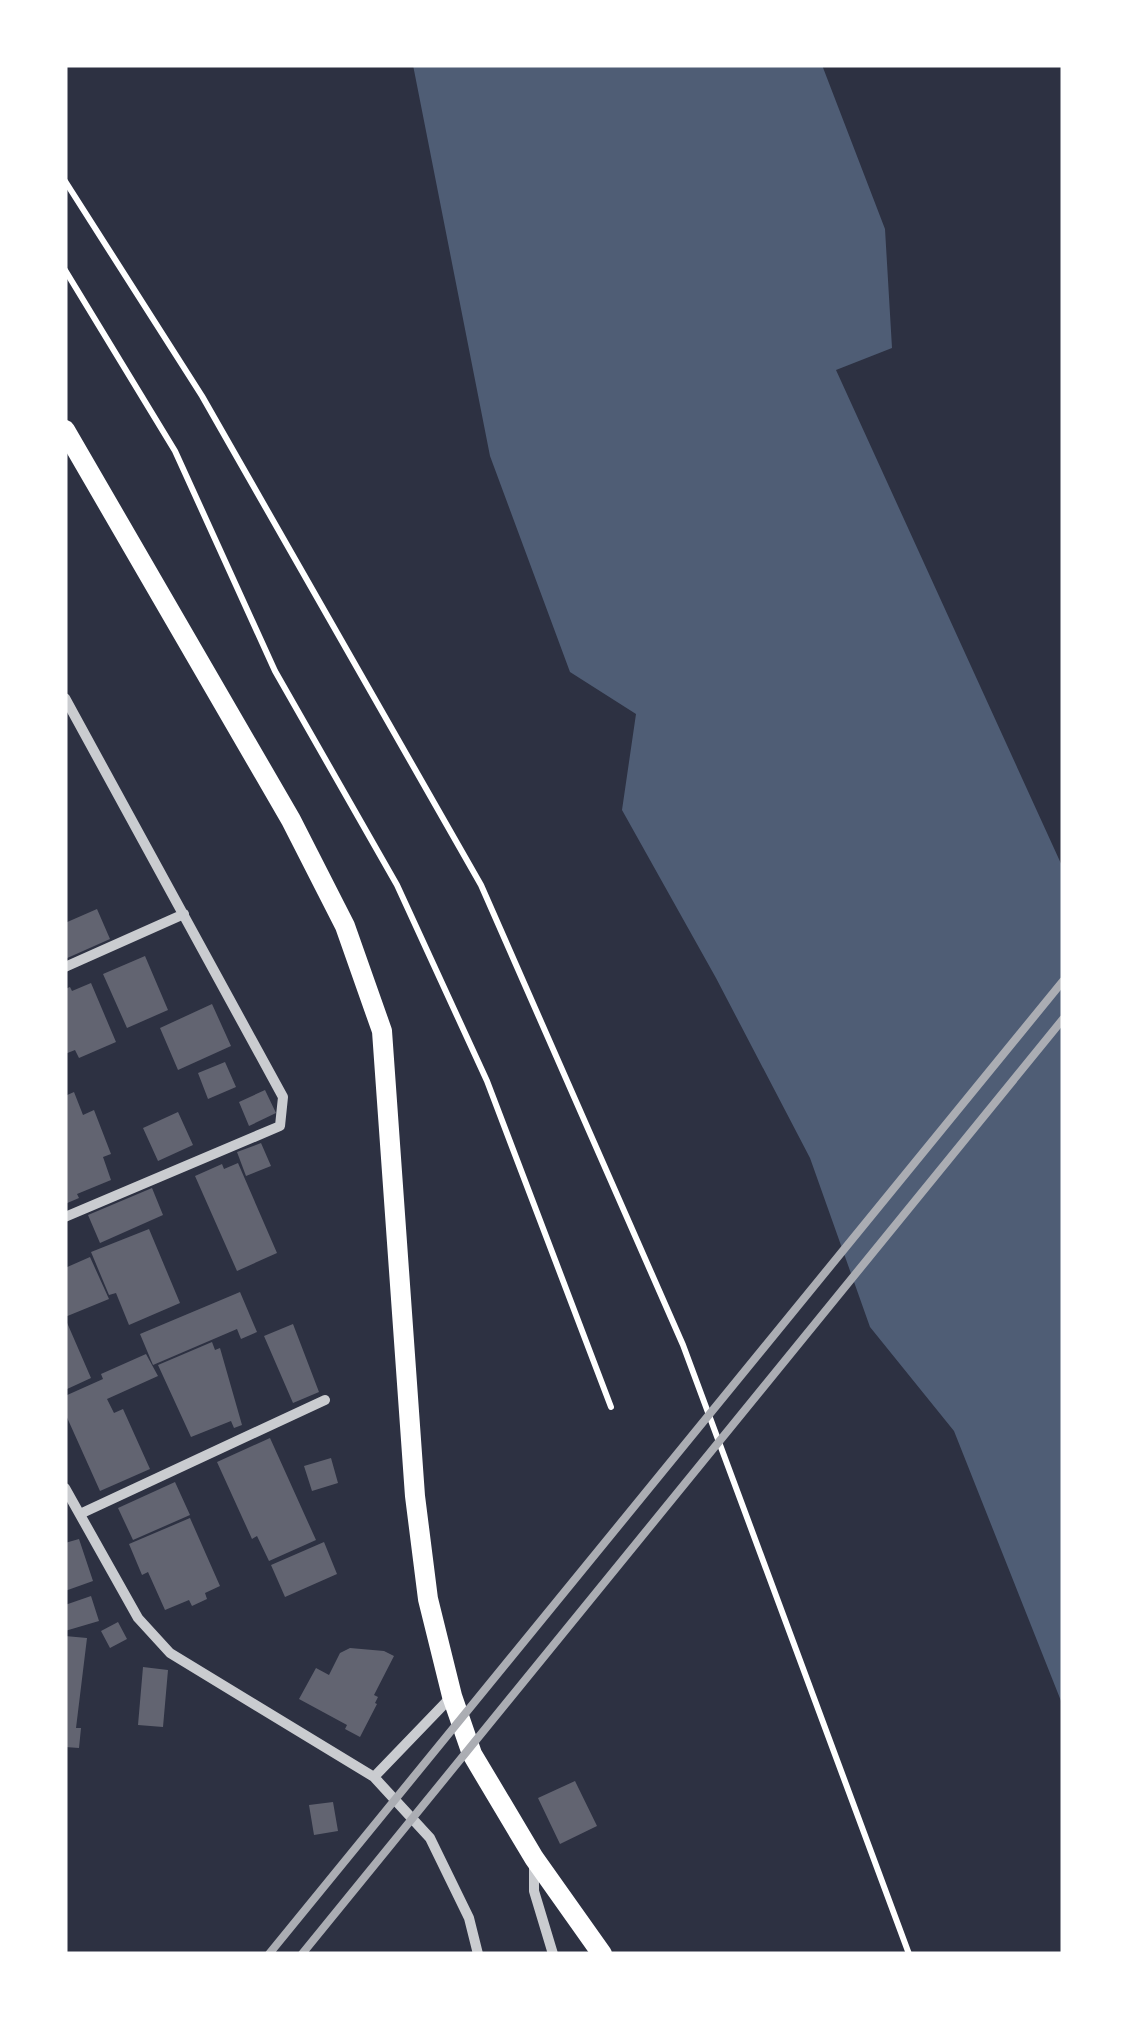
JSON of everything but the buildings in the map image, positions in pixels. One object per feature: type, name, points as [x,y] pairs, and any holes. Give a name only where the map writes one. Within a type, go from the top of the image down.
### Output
[{"type":"main road","points":[[65,430],[291,820],[345,926],[382,1031],[415,1496],[428,1599],[452,1696],[472,1754],[534,1858],[602,1954]]},
{"type":"street","points":[[65,698],[282,1097],[280,1126],[65,1217]]},
{"type":"street","points":[[65,967],[184,914]]},
{"type":"street","points":[[80,1514],[325,1400]]},
{"type":"street","points":[[65,1488],[138,1618],[170,1653],[374,1777],[430,1838],[469,1918],[478,1954]]},
{"type":"street","points":[[374,1777],[452,1696]]},
{"type":"street","points":[[534,1858],[534,1891],[553,1954]]},
{"type":"path","points":[[65,181],[202,396],[481,885],[683,1345],[909,1954]]},
{"type":"path","points":[[65,270],[175,451],[275,671],[397,885],[487,1081],[611,1408]]},
{"type":"water","points":[[413,65],[822,65],[885,229],[892,348],[836,370],[1063,868],[1063,1706],[954,1431],[870,1327],[810,1158],[622,810],[636,714],[570,672],[490,456]]},
{"type":"railway","points":[[269,1954],[1063,981]]},
{"type":"railway","points":[[302,1954],[1063,1019]]}]
